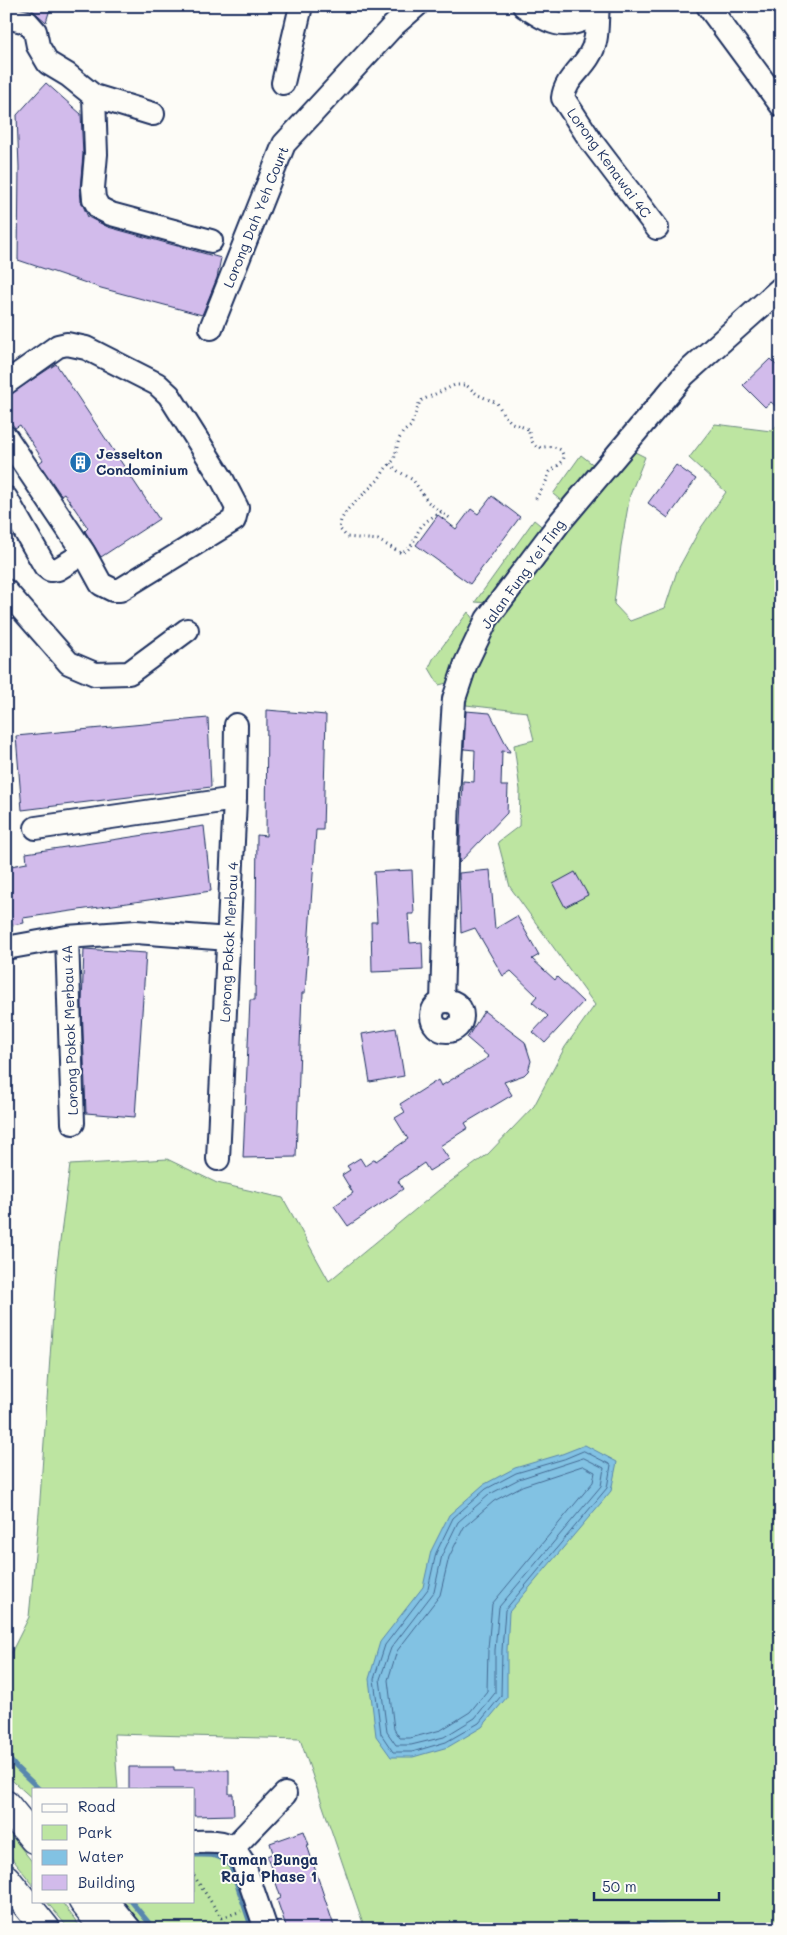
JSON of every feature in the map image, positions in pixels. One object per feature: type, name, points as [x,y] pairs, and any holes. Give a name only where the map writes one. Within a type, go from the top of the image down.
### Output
[{"type":"highway","points":[[6,1805],[32,1837]]},
{"type":"highway","points":[[6,1879],[43,1925]]},
{"type":"highway","points":[[84,1902],[106,1929]]},
{"type":"street","points":[[283,83],[301,6]]},
{"type":"street","name":"Lorong Dah Yeh Court","points":[[211,328],[284,144],[393,26],[416,6]]},
{"type":"street","points":[[524,6],[543,18],[560,25],[579,23],[598,10]]},
{"type":"street","points":[[708,6],[781,105]]},
{"type":"street","name":"Lorong Kenawai 4C","points":[[598,10],[596,39],[590,55],[564,88],[563,98],[586,133],[657,228]]},
{"type":"street","points":[[6,17],[27,22],[35,31],[38,46],[48,63],[68,75],[94,96],[153,114]]},
{"type":"street","points":[[94,96],[96,154],[93,188],[94,199],[99,208],[111,214],[211,241]]},
{"type":"street","name":"Jalan Fung Yei Ting","points":[[442,1002],[449,777],[454,699],[466,664],[487,619],[560,522],[684,375],[778,297]]},
{"type":"street","points":[[6,383],[58,346],[67,344],[86,348],[157,384],[169,394],[180,410],[222,479],[237,508],[234,520],[120,590],[113,590],[102,584],[84,553],[6,437]]},
{"type":"street","points":[[6,498],[45,566],[50,570],[58,569],[84,553]]},
{"type":"street","points":[[6,591],[69,662],[95,674],[130,673],[187,630]]},
{"type":"street","name":"Lorong Pokok Merbau 4","points":[[218,1159],[235,799],[236,725]]},
{"type":"street","points":[[36,828],[235,799]]},
{"type":"street","points":[[6,948],[67,937],[136,932],[229,939]]},
{"type":"street","name":"Lorong Pokok Merbau 4A","points":[[67,937],[73,1123]]},
{"type":"street","points":[[233,1848],[285,1794]]},
{"type":"street","points":[[6,1796],[32,1816]]},
{"type":"street","points":[[195,1842],[222,1842],[233,1848],[243,1862],[266,1929]]},
{"type":"street","points":[[6,1896],[43,1925]]},
{"type":"street","points":[[108,1902],[130,1929]]},
{"type":"path","points":[[441,512],[420,528],[410,548],[401,553],[378,540],[352,538],[344,535],[339,528],[341,520],[351,505],[378,480],[396,455],[399,439],[403,432],[411,426],[420,401],[455,385],[466,385],[482,398],[494,400],[512,423],[528,429],[530,439],[534,444],[540,447],[553,447],[561,450],[564,457],[563,462],[550,472],[535,500]]},
{"type":"path","points":[[390,464],[413,480],[428,502],[452,520]]},
{"type":"path","points":[[195,1878],[229,1929]]},
{"type":"path","points":[[222,1918],[244,1910]]},
{"type":"green space","points":[[781,422],[781,1063],[776,1065],[781,1079],[781,1929],[704,1929],[647,1922],[646,1929],[365,1929],[300,1739],[114,1734],[118,1788],[32,1788],[32,1798],[6,1775],[6,1663],[29,1617],[39,1513],[56,1272],[70,1165],[167,1159],[217,1183],[283,1198],[329,1281],[439,1190],[488,1154],[534,1106],[565,1047],[595,1005],[510,887],[498,842],[519,826],[520,790],[514,745],[534,740],[527,712],[466,705],[472,675],[483,640],[566,531],[635,452],[645,457],[630,495],[614,604],[630,621],[665,608],[677,571],[700,529],[726,492],[689,458],[715,424],[771,431]]},
{"type":"green space","points":[[581,455],[595,466],[565,504],[553,494]]},
{"type":"green space","points":[[534,520],[545,529],[489,603],[475,602]]},
{"type":"green space","points":[[468,612],[475,622],[451,682],[439,685],[429,668],[433,659]]},
{"type":"green space","points":[[6,1829],[32,1862],[32,1884],[6,1851]]},
{"type":"green space","points":[[195,1855],[210,1855],[223,1859],[231,1867],[252,1929],[145,1929],[123,1902],[195,1902]]},
{"type":"green space","points":[[47,1902],[62,1902],[82,1929],[69,1929]]},
{"type":"water","points":[[585,1445],[617,1462],[611,1491],[509,1612],[507,1697],[482,1727],[448,1747],[413,1757],[391,1757],[376,1736],[369,1679],[380,1642],[423,1587],[431,1551],[449,1515],[483,1485],[515,1468]]},
{"type":"water","points":[[646,1922],[704,1929],[646,1929]]},
{"type":"building","points":[[18,6],[51,6],[46,22],[31,9]]},
{"type":"building","points":[[46,83],[81,114],[83,154],[80,189],[81,201],[88,217],[108,227],[221,258],[217,278],[202,315],[101,288],[18,260],[19,167],[17,115]]},
{"type":"building","points":[[770,359],[781,370],[781,411],[771,402],[765,407],[743,385]]},
{"type":"building","name":"Jesselton Condominium","points":[[56,364],[159,519],[101,557],[85,531],[88,528],[64,493],[61,495],[39,463],[43,460],[20,425],[15,428],[6,415],[6,397]]},
{"type":"building","points":[[676,465],[696,479],[668,518],[648,503]]},
{"type":"building","points":[[492,496],[520,517],[470,584],[416,545],[438,515],[456,529],[471,509],[478,514]]},
{"type":"building","points":[[267,710],[326,715],[323,830],[316,830],[305,993],[302,993],[296,1157],[243,1158],[250,1000],[255,1000],[257,835],[266,836]]},
{"type":"building","points":[[466,711],[490,713],[510,752],[502,751],[501,786],[508,786],[507,813],[459,863],[463,781],[474,782],[475,750],[464,749]]},
{"type":"building","points":[[208,718],[211,787],[22,810],[16,736]]},
{"type":"building","points":[[204,826],[211,891],[23,918],[24,923],[6,926],[6,867],[27,863],[26,853]]},
{"type":"building","points":[[412,870],[414,914],[408,914],[410,943],[422,942],[423,970],[372,972],[371,922],[377,922],[374,872]]},
{"type":"building","points":[[490,870],[495,929],[517,916],[539,955],[532,959],[555,980],[557,977],[583,1002],[545,1043],[533,1032],[548,1016],[532,1002],[537,996],[511,971],[503,976],[475,928],[461,933],[459,873]]},
{"type":"building","points":[[575,872],[588,895],[565,907],[553,884]]},
{"type":"building","points":[[84,949],[146,953],[135,1117],[86,1113],[82,1004]]},
{"type":"building","points":[[484,1011],[525,1042],[531,1061],[528,1071],[524,1075],[504,1082],[512,1095],[465,1123],[468,1128],[440,1146],[449,1159],[429,1171],[424,1163],[398,1181],[403,1189],[348,1226],[334,1206],[353,1193],[342,1175],[350,1170],[347,1166],[360,1158],[365,1166],[375,1159],[376,1161],[408,1139],[395,1118],[405,1112],[400,1104],[438,1080],[441,1086],[489,1057],[467,1038]]},
{"type":"building","points":[[396,1028],[404,1076],[370,1082],[362,1034]]},
{"type":"building","points":[[129,1767],[174,1767],[174,1770],[229,1770],[229,1794],[233,1794],[234,1815],[195,1816],[195,1788],[129,1788]]},
{"type":"building","points":[[304,1831],[335,1929],[287,1929],[277,1900],[281,1898],[267,1856],[273,1853],[270,1843]]},
{"type":"waterway","points":[[6,1755],[38,1788]]},
{"type":"waterway","points":[[195,1855],[219,1857],[231,1867],[252,1929]]},
{"type":"waterway","points":[[132,1902],[154,1929]]},
{"type":"waterway","points":[[6,1920],[13,1929]]},
{"type":"place","name":"Jesselton Condominium","points":[[80,462]]},
{"type":"district","name":"Taman Bunga Raja Phase 1","points":[[269,1868]]}]
